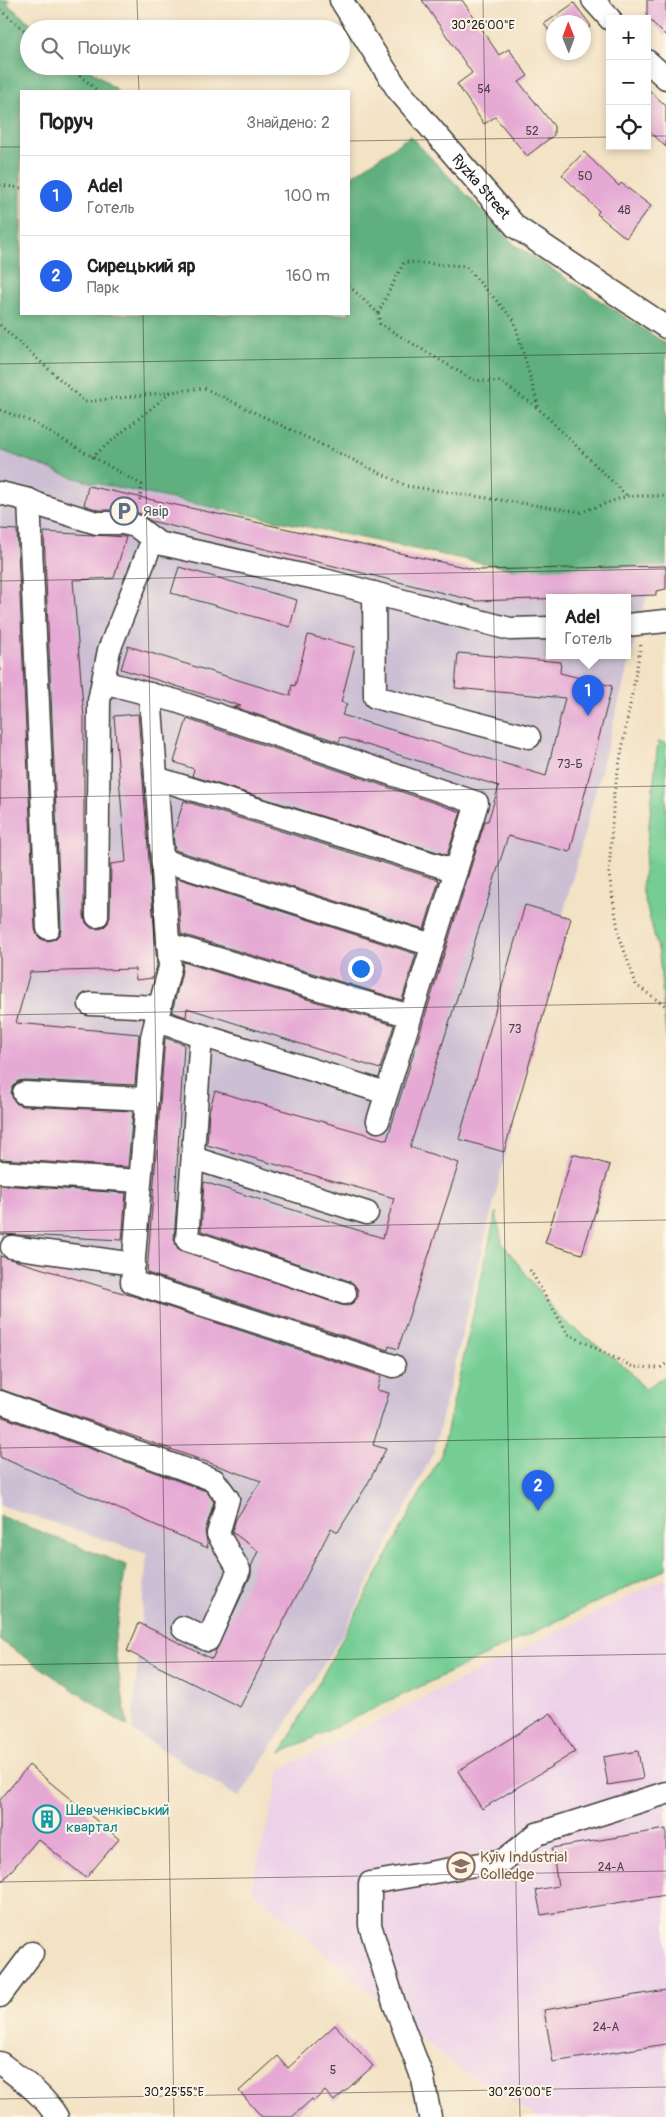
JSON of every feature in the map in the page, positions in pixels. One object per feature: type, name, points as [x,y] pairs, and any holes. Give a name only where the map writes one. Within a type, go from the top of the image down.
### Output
[{"type":"street","name":"Ryzka Street","points":[[341,0],[398,90],[516,227],[666,327]]},
{"type":"street","points":[[593,0],[606,15]]},
{"type":"street","points":[[651,65],[666,78]]},
{"type":"street","points":[[0,493],[29,500],[42,506],[97,523],[123,523],[145,532],[158,543],[324,580],[510,629],[546,628]]},
{"type":"street","points":[[29,500],[48,928]]},
{"type":"street","points":[[97,916],[99,700],[110,650],[145,532]]},
{"type":"street","points":[[374,593],[375,697],[530,737]]},
{"type":"street","points":[[634,634],[666,621]]},
{"type":"street","points":[[103,682],[186,704],[477,803],[378,1122]]},
{"type":"street","points":[[150,694],[170,967],[152,1037],[132,1282],[394,1366]]},
{"type":"street","points":[[156,778],[456,871]]},
{"type":"street","points":[[162,860],[432,945]]},
{"type":"street","points":[[168,944],[410,1016]]},
{"type":"street","points":[[90,1004],[158,1014],[201,1035],[386,1093]]},
{"type":"street","points":[[201,1035],[187,1240],[345,1293]]},
{"type":"street","points":[[24,1093],[147,1099]]},
{"type":"street","points":[[193,1158],[367,1213]]},
{"type":"street","points":[[0,1172],[140,1181]]},
{"type":"street","points":[[12,1247],[134,1264]]},
{"type":"street","points":[[0,1402],[214,1480],[228,1499],[218,1534],[239,1570],[208,1640],[183,1628]]},
{"type":"street","points":[[430,2117],[423,2079],[394,2002],[370,1925],[370,1883],[504,1860],[537,1834],[666,1793]]},
{"type":"street","points":[[0,1996],[32,1953]]},
{"type":"street","points":[[0,2063],[24,2081],[53,2110],[57,2117]]},
{"type":"path","points":[[0,10],[20,27]]},
{"type":"path","points":[[79,75],[97,90]]},
{"type":"path","points":[[0,185],[20,188]]},
{"type":"path","points":[[378,313],[404,262],[466,266],[514,320],[539,409]]},
{"type":"path","points":[[350,287],[378,313],[380,324],[473,380],[501,382],[539,409],[627,496]]},
{"type":"path","points":[[0,324],[85,402],[204,388],[407,486],[581,512],[627,496],[666,496]]},
{"type":"path","points":[[92,457],[172,391]]},
{"type":"path","points":[[0,410],[30,421],[142,486],[145,532]]},
{"type":"path","points":[[631,658],[634,634]]},
{"type":"path","points":[[631,659],[614,793],[609,874],[619,935],[636,985],[666,1006]]},
{"type":"path","points":[[530,1270],[568,1334],[633,1367],[660,1368],[666,1364]]},
{"type":"shaded area","points":[[0,450],[72,477],[194,504],[529,591],[649,587],[631,656],[631,594],[546,594],[546,659],[630,659],[563,915],[434,1451],[343,1634],[239,1798],[132,1730],[147,1554],[0,1505]]},
{"type":"shaded area","name":"Kyiv Industrial Colledge","points":[[666,1578],[666,2117],[538,2117],[445,2059],[251,1889],[281,1769]]},
{"type":"green space","points":[[0,0],[10,0],[7,4],[27,20],[20,20],[20,75],[98,75],[117,90],[20,90],[20,315],[350,315],[350,177],[410,136],[515,245],[666,344],[666,579],[526,572],[90,482],[0,450]]},
{"type":"green space","points":[[658,742],[666,743],[666,1038],[659,953],[642,889]]},
{"type":"green space","points":[[496,1212],[502,1243],[559,1317],[628,1369],[644,1389],[666,1376],[666,1569],[281,1753],[442,1453]]},
{"type":"green space","points":[[0,1516],[126,1565],[114,1646],[128,1727],[0,1640]]},
{"type":"building","points":[[422,0],[462,0],[499,55],[509,49],[528,76],[519,82],[554,126],[554,135],[527,156],[495,117],[484,124],[457,84],[472,73]]},
{"type":"building","points":[[647,0],[666,0],[666,36],[651,21],[651,15],[647,15]]},
{"type":"building","points":[[574,3],[583,15],[557,15]]},
{"type":"building","points":[[651,92],[666,106],[666,147],[651,133]]},
{"type":"building","points":[[584,152],[619,186],[621,183],[651,206],[626,238],[597,214],[599,211],[562,175]]},
{"type":"building","points":[[88,486],[478,570],[666,566],[666,589],[656,591],[656,595],[546,594],[546,599],[476,601],[151,521],[139,513],[123,510],[99,510],[84,505]]},
{"type":"building","points":[[0,529],[17,530],[35,929],[37,935],[42,940],[48,941],[55,939],[60,934],[61,927],[44,532],[126,537],[114,578],[73,580],[84,718],[84,916],[86,923],[91,928],[103,928],[108,923],[110,916],[111,864],[126,862],[114,716],[138,714],[157,966],[153,978],[136,980],[135,969],[30,972],[16,1023],[139,1034],[135,1085],[25,1080],[18,1081],[13,1086],[11,1093],[17,1104],[23,1106],[133,1111],[128,1167],[0,1159]]},
{"type":"building","points":[[179,567],[297,600],[290,627],[171,593]]},
{"type":"building","points":[[308,635],[355,647],[341,702],[347,704],[342,715],[546,776],[565,698],[455,688],[458,653],[561,662],[560,673],[612,686],[570,852],[508,836],[410,1147],[459,1163],[398,1349],[389,1346],[388,1350],[147,1273],[165,1038],[184,1044],[175,1200],[177,1200],[174,1239],[178,1249],[341,1305],[348,1306],[358,1297],[358,1290],[349,1281],[201,1231],[204,1182],[383,1238],[394,1198],[207,1145],[209,1111],[215,1091],[387,1140],[485,821],[488,821],[499,786],[341,737],[339,742],[234,707],[241,706],[121,669],[128,646],[290,696],[292,685],[295,686]]},
{"type":"building","points":[[187,719],[461,812],[447,855],[192,776],[194,769],[174,762]]},
{"type":"building","points":[[184,801],[439,880],[424,929],[175,850],[173,835]]},
{"type":"building","points":[[177,878],[416,954],[402,1000],[181,934]]},
{"type":"building","points":[[525,905],[571,918],[504,1152],[459,1139]]},
{"type":"building","points":[[183,962],[394,1025],[380,1069],[187,1008],[186,1017],[172,1012]]},
{"type":"building","points":[[573,1154],[610,1165],[582,1254],[545,1243]]},
{"type":"building","points":[[0,1185],[126,1193],[122,1240],[0,1234]]},
{"type":"building","points":[[0,1256],[146,1300],[381,1376],[377,1390],[389,1393],[373,1445],[386,1449],[367,1485],[338,1532],[331,1528],[240,1707],[127,1651],[139,1623],[212,1659],[251,1575],[251,1567],[258,1551],[232,1532],[236,1519],[261,1481],[0,1389]]},
{"type":"building","points":[[0,1416],[206,1491],[214,1502],[205,1531],[208,1548],[0,1457]]},
{"type":"building","points":[[551,1713],[575,1752],[482,1809],[458,1771]]},
{"type":"building","points":[[638,1751],[643,1779],[608,1785],[603,1757]]},
{"type":"building","name":"Шевченківський квартал","points":[[29,1765],[119,1839],[86,1878],[38,1839],[0,1884],[0,1800]]},
{"type":"building","points":[[666,1829],[666,1895],[541,1915],[536,1890],[558,1886],[552,1848]]},
{"type":"building","points":[[666,1990],[666,2044],[553,2062],[544,2010]]},
{"type":"building","points":[[335,2025],[373,2066],[334,2101],[325,2091],[314,2101],[312,2099],[292,2117],[262,2117],[239,2091],[278,2056],[288,2068]]},
{"type":"place","name":"Явір","points":[[124,511]]},
{"type":"place","name":"Adel","points":[[588,716]]},
{"type":"place","name":"Сирецький яр","points":[[538,1511]]},
{"type":"place","name":"Шевченківський квартал","points":[[47,1819]]},
{"type":"place","name":"Kyiv Industrial Colledge","points":[[461,1866]]}]
